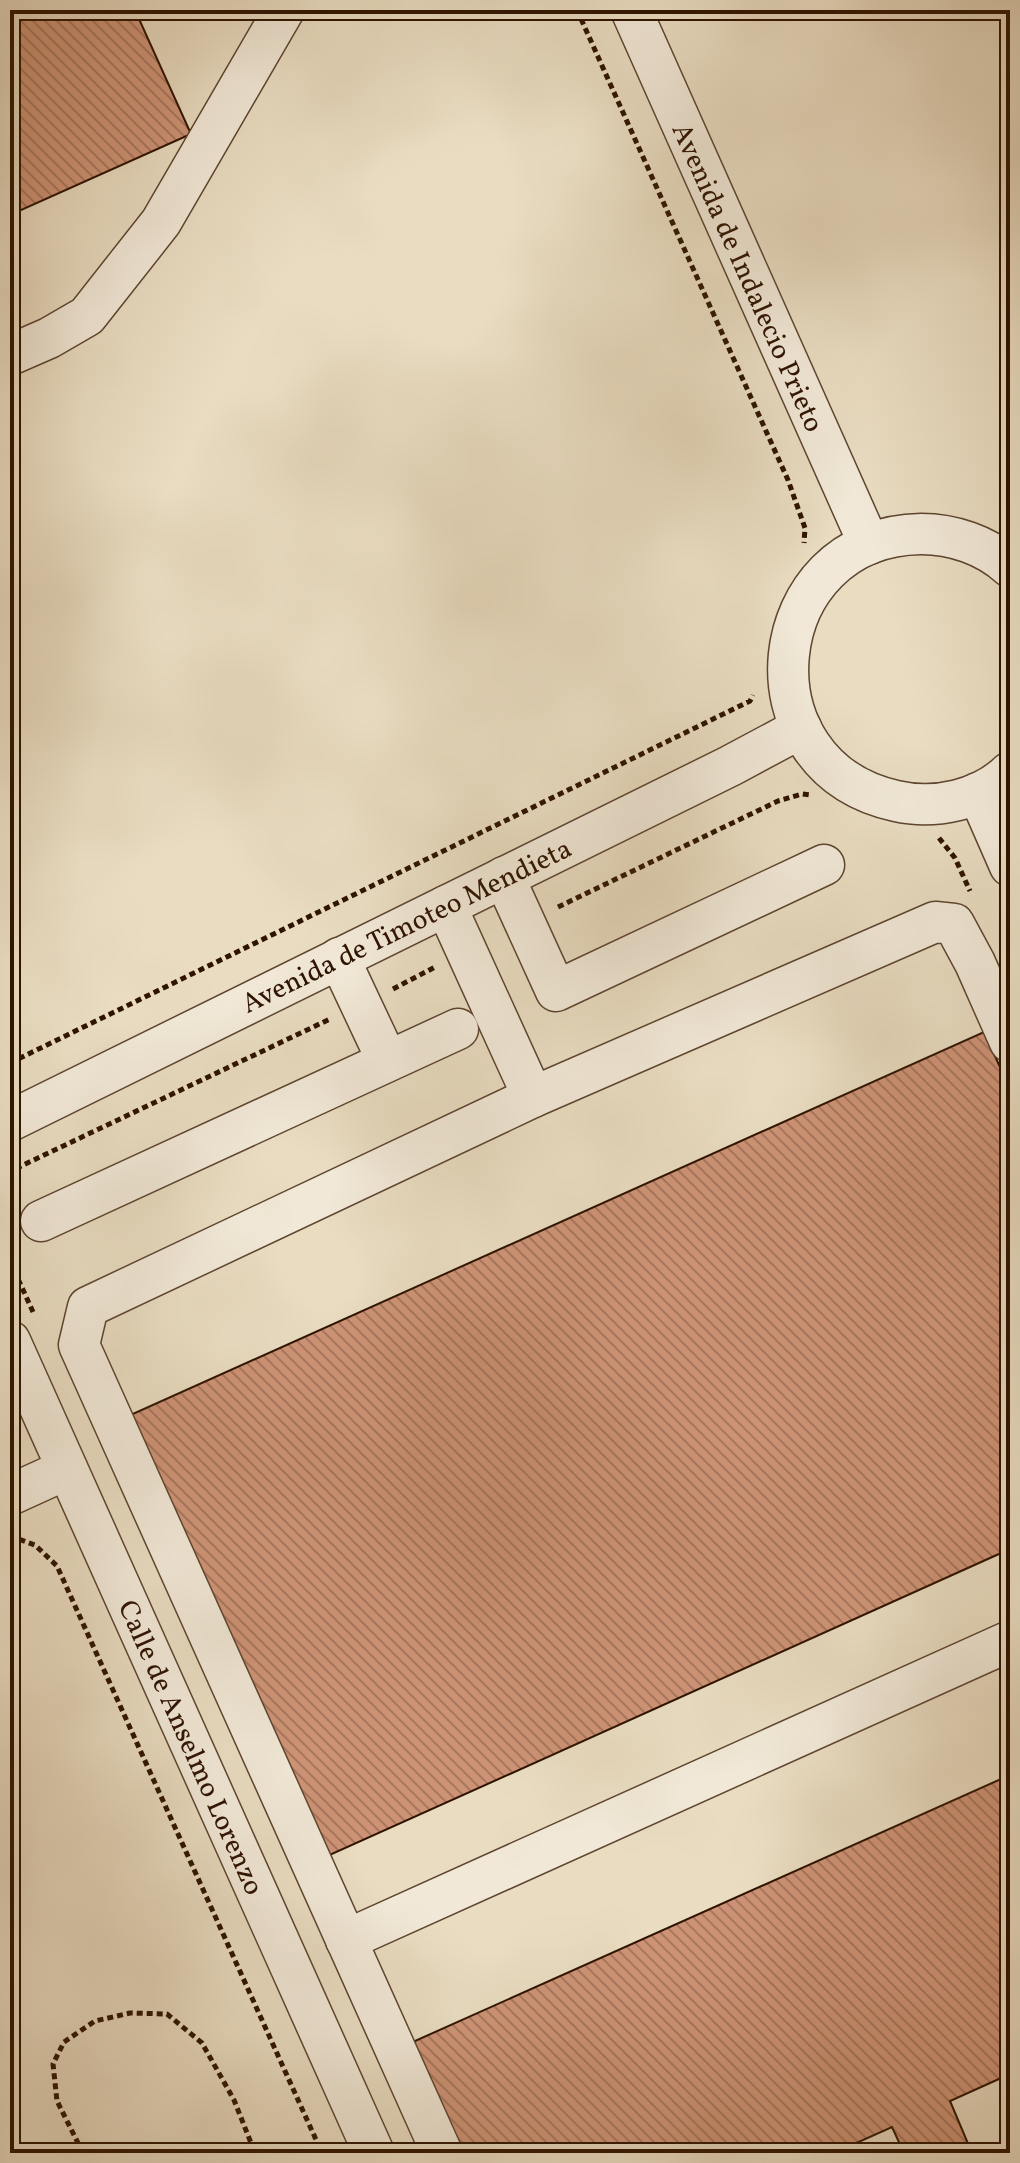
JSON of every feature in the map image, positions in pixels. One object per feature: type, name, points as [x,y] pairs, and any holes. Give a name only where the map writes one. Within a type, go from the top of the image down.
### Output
[{"type":"street","points":[[10,355],[49,338],[87,316],[161,222],[284,10]]},
{"type":"street","name":"Avenida de Indalecio Prieto","points":[[631,10],[869,544]]},
{"type":"street","points":[[1010,567],[1001,558],[970,542],[937,534],[903,534],[869,544],[838,562],[813,589],[795,621],[787,657],[789,693],[801,728],[820,757],[837,773],[876,797],[910,804],[944,803],[994,783],[1010,866]]},
{"type":"street","name":"Avenida de Timoteo Mendieta","points":[[10,1121],[730,766],[801,728]]},
{"type":"street","points":[[504,877],[556,991],[824,865]]},
{"type":"street","points":[[446,906],[533,1097]]},
{"type":"street","points":[[442,2153],[79,1345],[88,1307],[533,1097],[935,922],[954,924],[1010,1042]]},
{"type":"street","points":[[339,958],[387,1060]]},
{"type":"street","points":[[41,1221],[458,1029]]},
{"type":"street","name":"Calle de Anselmo Lorenzo","points":[[10,1341],[374,2153]]},
{"type":"street","points":[[10,1495],[67,1469]]},
{"type":"street","points":[[346,1940],[1010,1641]]},
{"type":"path","points":[[577,10],[788,480],[805,528],[804,550]]},
{"type":"path","points":[[10,1063],[750,701],[755,692]]},
{"type":"path","points":[[10,1536],[35,1545],[57,1566],[322,2153]]},
{"type":"path","points":[[83,2153],[57,2101],[53,2064],[64,2042],[95,2021],[130,2013],[167,2014],[202,2043],[234,2100],[255,2153]]},
{"type":"building","points":[[10,10],[135,10],[191,134],[10,215]]},
{"type":"building","points":[[984,1032],[1010,1089],[1010,1549],[323,1858],[126,1417]]},
{"type":"building","points":[[1010,1775],[1010,2074],[950,2101],[972,2153],[904,2153],[892,2127],[834,2153],[454,2153],[406,2045]]}]
